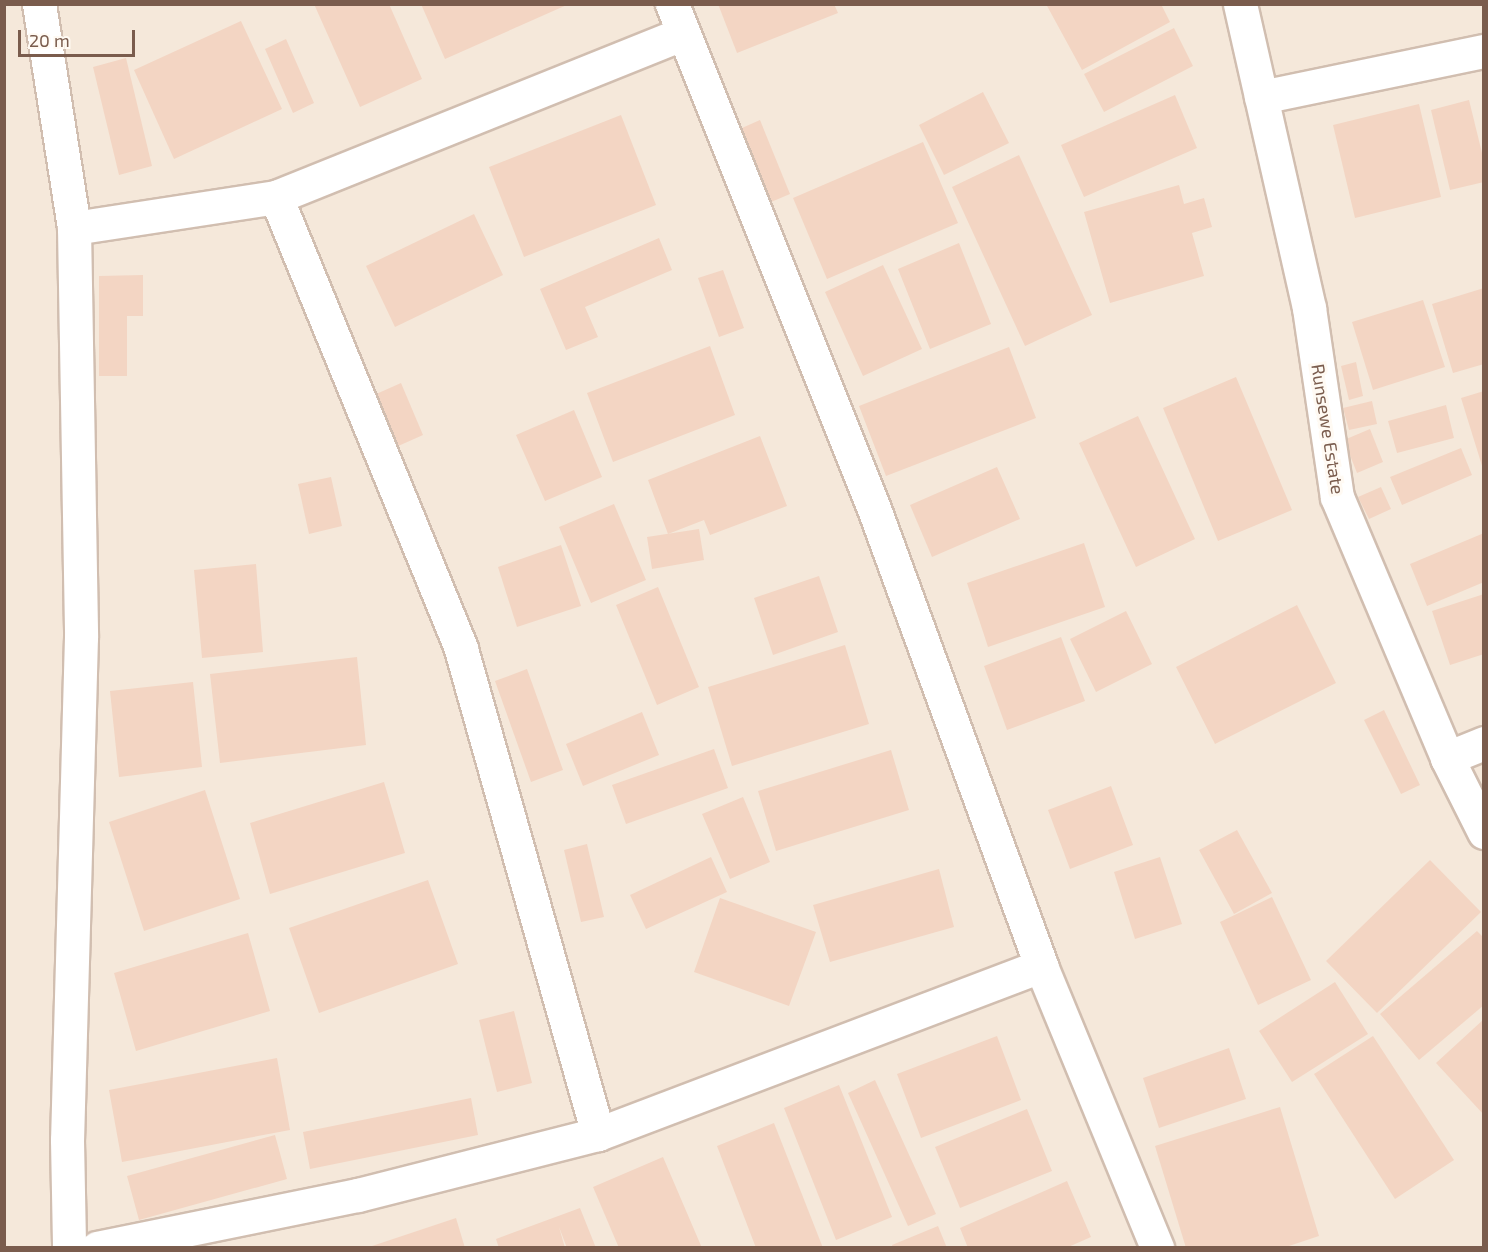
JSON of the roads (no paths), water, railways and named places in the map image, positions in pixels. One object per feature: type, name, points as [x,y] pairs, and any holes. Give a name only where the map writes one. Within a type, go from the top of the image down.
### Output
[{"type":"street","points":[[39,4],[74,228],[81,637],[67,1140],[69,1248]]},
{"type":"street","name":"Runsewe Estate","points":[[1240,4],[1309,308],[1337,497],[1447,758],[1484,832]]},
{"type":"street","points":[[74,228],[276,197],[677,19],[873,506],[1041,966],[1157,1248]]},
{"type":"street","points":[[1261,97],[1484,51]]},
{"type":"street","points":[[276,197],[461,649],[598,1134]]},
{"type":"street","points":[[1447,758],[1484,743]]},
{"type":"street","points":[[96,1248],[358,1195],[598,1134],[1041,966]]}]
